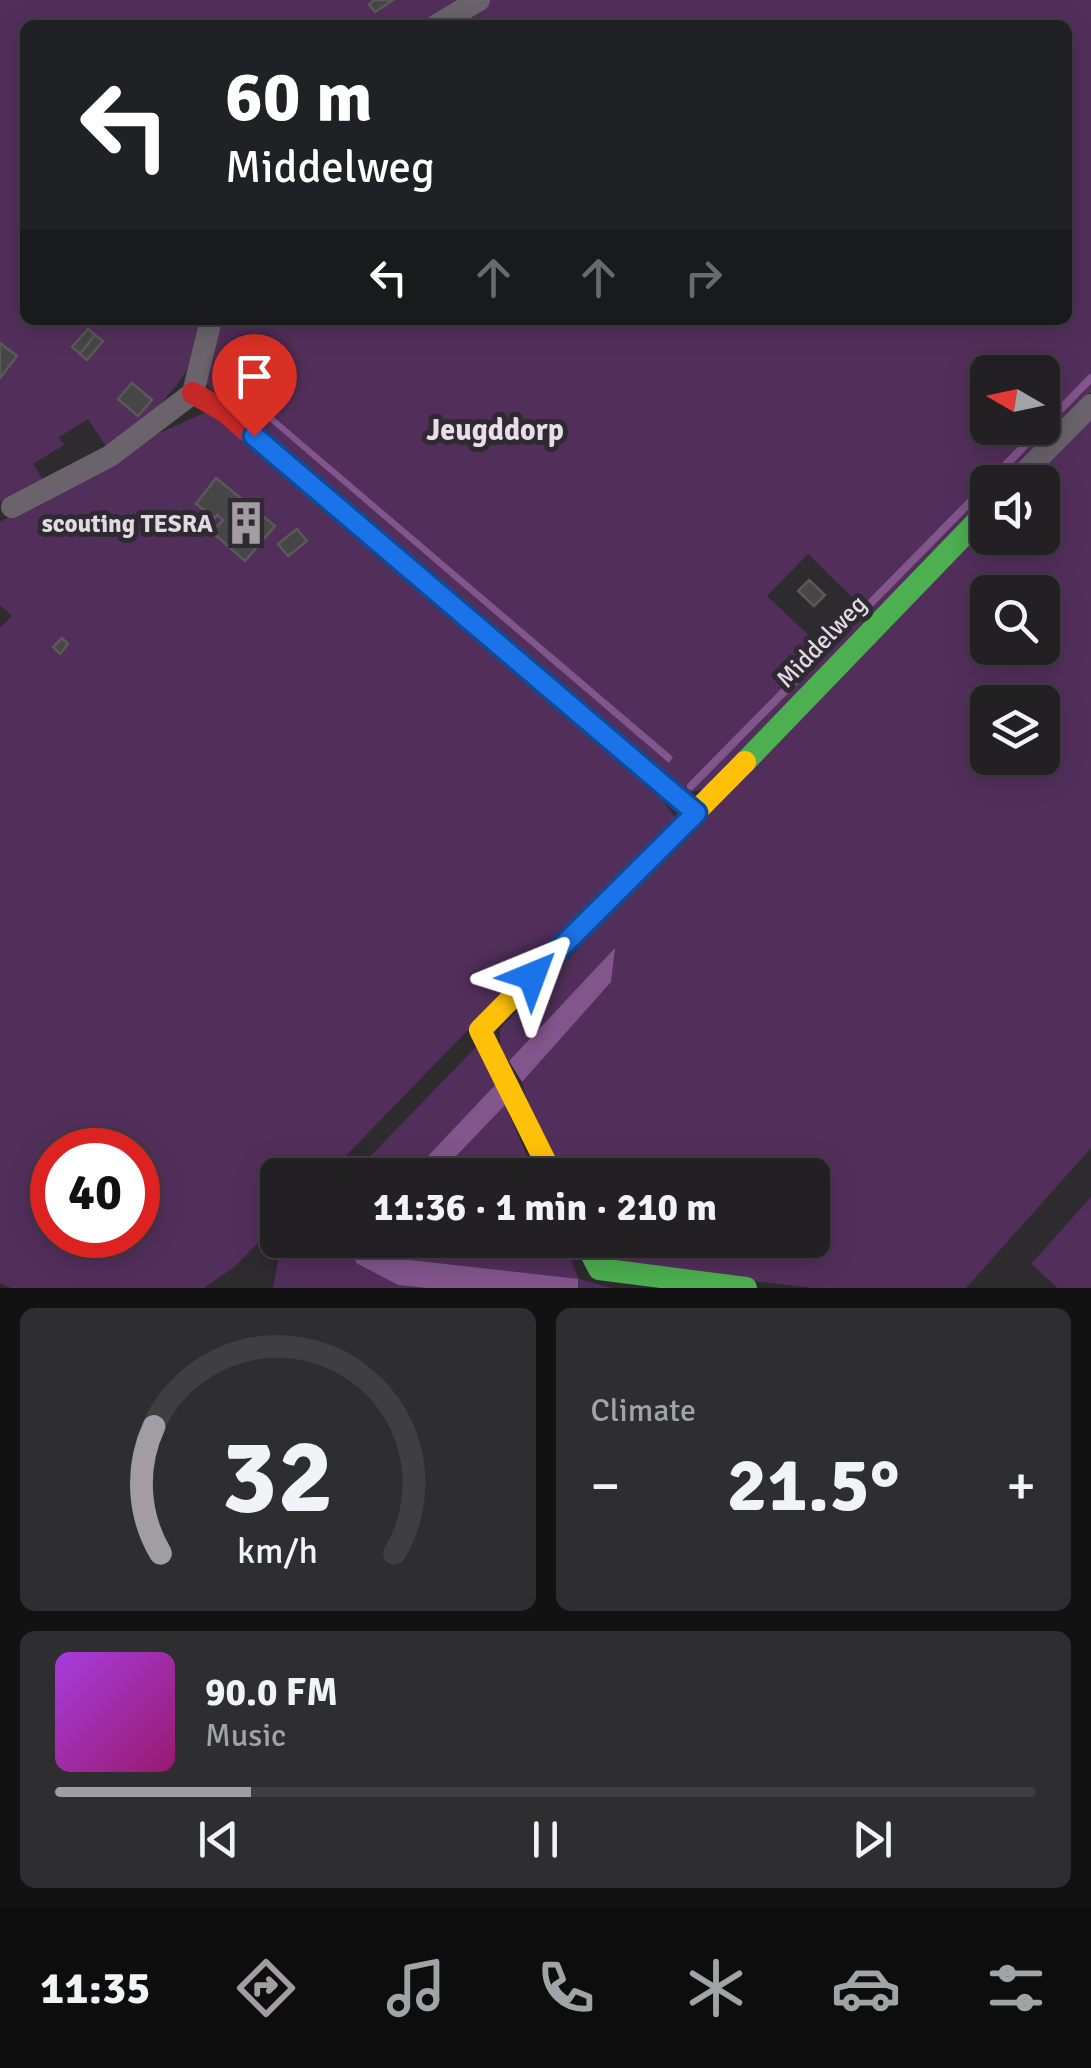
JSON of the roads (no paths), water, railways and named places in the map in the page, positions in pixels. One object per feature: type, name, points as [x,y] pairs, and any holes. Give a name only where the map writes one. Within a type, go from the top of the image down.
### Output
[{"type":"street","points":[[445,20],[478,0]]},
{"type":"street","points":[[12,506],[110,456],[193,393],[210,325]]},
{"type":"street","points":[[193,393],[224,411],[696,813]]},
{"type":"street","points":[[1031,465],[1091,405]]},
{"type":"street","name":"Middelweg","points":[[544,1158],[480,1030],[970,529]]},
{"type":"street","points":[[593,1258],[598,1268],[746,1288]]},
{"type":"waterway","points":[[1006,465],[1091,378]]},
{"type":"waterway","points":[[851,623],[970,502]]},
{"type":"waterway","points":[[691,786],[824,651]]},
{"type":"place","name":"scouting TESRA","points":[[246,523]]},
{"type":"district","name":"Jeugddorp","points":[[495,430]]}]
